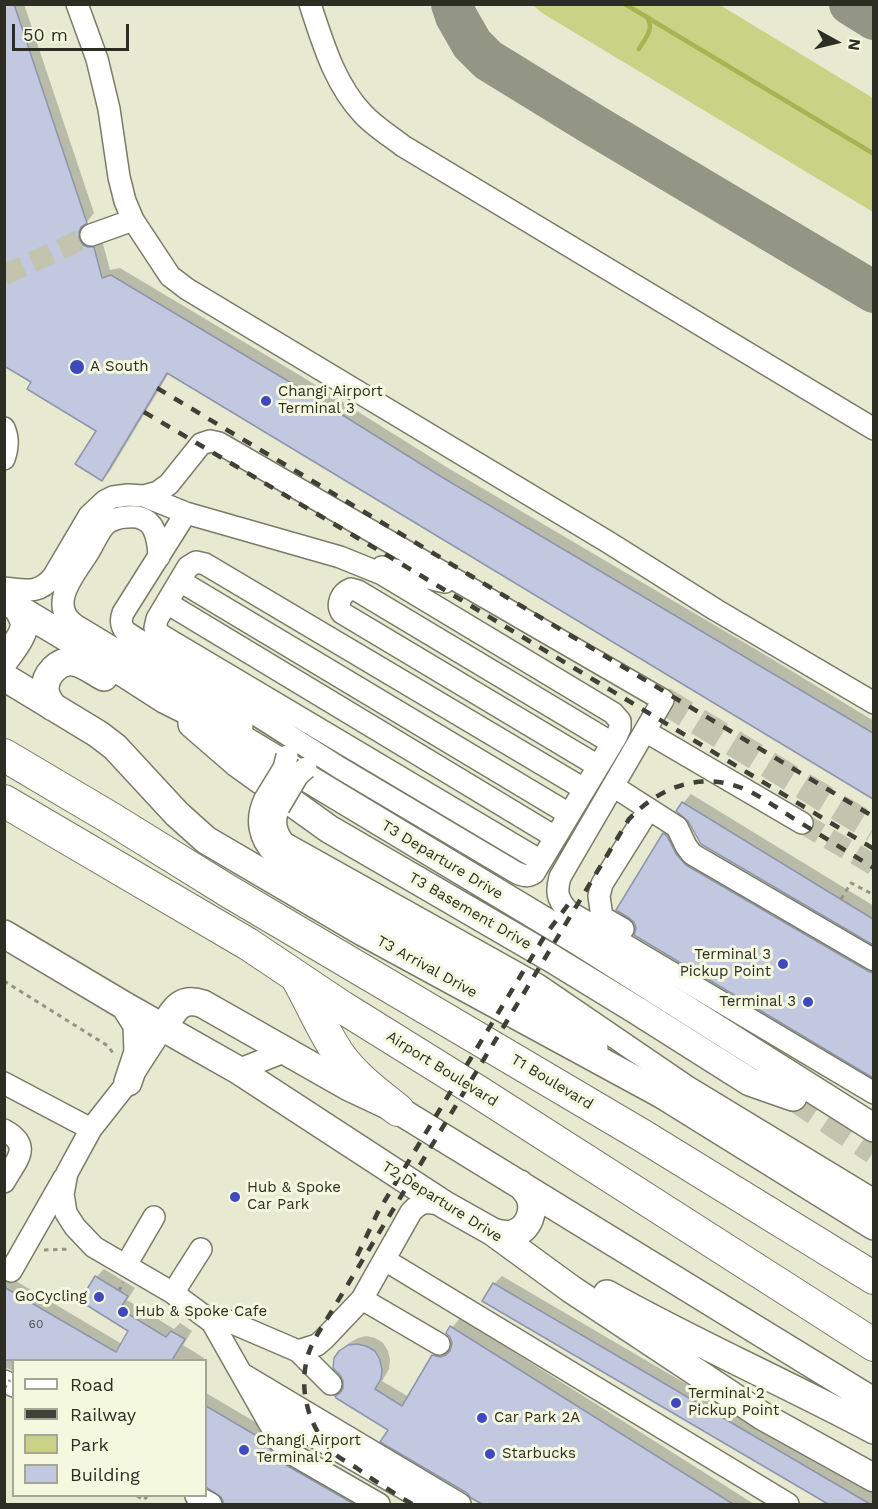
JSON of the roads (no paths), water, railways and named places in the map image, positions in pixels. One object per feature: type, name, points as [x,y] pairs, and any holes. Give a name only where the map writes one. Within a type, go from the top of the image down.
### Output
[{"type":"highway","points":[[4,755],[228,891],[272,937],[341,1057],[371,1089],[398,1110]]},
{"type":"highway","name":"Airport Boulevard","points":[[4,801],[248,944],[342,1007],[467,1084],[873,1345]]},
{"type":"highway","name":"T1 Boulevard","points":[[228,891],[643,1136],[873,1278]]},
{"type":"highway","points":[[792,1294],[832,1305],[873,1330]]},
{"type":"main road","points":[[4,661],[24,626],[23,619],[9,599]]},
{"type":"main road","name":"T3 Departure Drive","points":[[9,599],[160,696],[281,758],[578,941],[873,1128]]},
{"type":"main road","points":[[52,707],[46,695],[47,680],[56,666],[71,661],[79,663],[109,681],[160,696]]},
{"type":"main road","name":"T3 Arrival Drive","points":[[4,677],[115,747],[177,814],[206,840],[363,932],[663,1095],[873,1226]]},
{"type":"main road","name":"T3 Basement Drive","points":[[160,696],[237,763],[329,829],[560,963],[750,1082],[793,1097]]},
{"type":"main road","name":"T2 Departure Drive","points":[[4,934],[162,1028],[238,1070],[445,1205],[493,1232],[571,1290],[764,1417],[873,1478]]},
{"type":"main road","points":[[162,1028],[182,1003],[189,1001],[203,1004],[349,1087],[398,1110],[873,1402]]},
{"type":"main road","points":[[125,1006],[137,1025],[138,1052],[128,1082]]},
{"type":"main road","points":[[493,1232],[513,1234],[528,1222],[532,1211],[531,1203],[528,1193],[520,1184]]},
{"type":"main road","points":[[528,1258],[578,1278],[678,1332],[873,1430]]},
{"type":"lane","points":[[77,4],[97,58],[109,109],[124,201],[170,276],[187,290],[873,703]]},
{"type":"lane","points":[[310,4],[328,59],[339,79],[363,114],[379,128],[403,146],[873,429]]},
{"type":"lane","points":[[91,235],[134,220]]},
{"type":"lane","points":[[4,428],[8,436],[8,447],[4,459]]},
{"type":"lane","points":[[144,496],[158,492],[169,483],[201,444],[210,441],[219,443],[663,700],[560,877],[558,895],[561,903],[568,910]]},
{"type":"lane","points":[[9,599],[20,590],[31,590],[46,584],[53,577],[89,516],[105,501],[113,497],[128,495],[144,496],[186,513],[340,557],[468,588]]},
{"type":"lane","points":[[186,513],[123,613],[122,627],[126,632],[340,768],[523,876],[534,873],[612,743],[620,728],[620,721],[614,713],[382,574],[340,557]]},
{"type":"lane","points":[[159,557],[158,544],[149,522],[140,517],[129,516],[106,524],[66,588],[64,614],[75,625],[245,728],[281,758],[284,768],[272,803],[275,828],[284,843],[538,986],[686,1086],[873,1200]]},
{"type":"lane","points":[[541,861],[161,635],[155,628],[157,619],[188,567],[196,562],[205,564],[584,789]]},
{"type":"lane","points":[[180,581],[569,814]]},
{"type":"lane","points":[[598,766],[342,613],[339,601],[346,591],[351,589],[358,591],[612,743]]},
{"type":"lane","points":[[167,603],[555,837]]},
{"type":"lane","points":[[266,722],[286,746],[281,758]]},
{"type":"lane","points":[[645,731],[802,823]]},
{"type":"lane","points":[[340,768],[325,763],[306,768],[260,814],[259,824],[264,841],[275,855],[499,983],[555,1018],[663,1095]]},
{"type":"lane","points":[[613,786],[677,827],[692,854],[873,960]]},
{"type":"lane","points":[[650,809],[602,884],[599,896],[602,917],[873,1081]]},
{"type":"lane","points":[[500,895],[520,901],[550,904],[568,910],[873,1093]]},
{"type":"lane","points":[[11,1271],[33,1248],[67,1173],[91,1130],[128,1082],[162,1028]]},
{"type":"lane","points":[[238,1070],[286,1051]]},
{"type":"lane","points":[[4,1083],[91,1130]]},
{"type":"lane","points":[[4,1130],[16,1136],[21,1144],[21,1154],[4,1182]]},
{"type":"lane","points":[[67,1173],[63,1194],[66,1213],[94,1247],[173,1293],[212,1322],[280,1442],[292,1454],[379,1504]]},
{"type":"lane","points":[[298,1352],[317,1345],[362,1299],[411,1212],[418,1205],[425,1203],[445,1205]]},
{"type":"lane","points":[[126,1265],[154,1217]]},
{"type":"lane","points":[[33,1248],[40,1231],[59,1224],[74,1225]]},
{"type":"lane","points":[[173,1293],[201,1249]]},
{"type":"lane","points":[[385,1260],[788,1504]]},
{"type":"lane","points":[[362,1299],[439,1344]]},
{"type":"lane","points":[[212,1322],[228,1321],[298,1352],[331,1384]]},
{"type":"lane","points":[[242,1374],[460,1504]]},
{"type":"lane","points":[[260,1406],[430,1504]]},
{"type":"waterway","points":[[625,4],[874,154]]},
{"type":"waterway","points":[[639,49],[649,31],[648,19]]},
{"type":"tunnel","points":[[4,275],[91,235]]},
{"type":"tunnel","points":[[663,700],[874,829]]},
{"type":"tunnel","points":[[802,823],[874,865]]},
{"type":"tunnel","points":[[793,1097],[874,1151]]},
{"type":"railway","points":[[157,388],[874,817]]},
{"type":"railway","points":[[144,412],[390,557],[874,849]]},
{"type":"railway","points":[[412,1504],[335,1454],[326,1444],[307,1407],[304,1379],[309,1352],[629,819],[655,797],[684,784],[716,782],[732,785],[761,798],[874,868]]},
{"type":"railway","points":[[357,1256],[378,1212],[544,937],[570,902]]},
{"type":"place","name":"A South","points":[[77,367]]},
{"type":"place","name":"Changi Airport Terminal 3","points":[[266,401]]},
{"type":"place","name":"Terminal 3 Pickup Point","points":[[783,964]]},
{"type":"place","name":"Terminal 3","points":[[808,1002]]},
{"type":"place","name":"Hub & Spoke Car Park","points":[[235,1197]]},
{"type":"place","name":"GoCycling","points":[[99,1297]]},
{"type":"place","name":"Hub & Spoke Cafe","points":[[123,1312]]},
{"type":"place","name":"Terminal 2 Pickup Point","points":[[676,1403]]},
{"type":"place","name":"Car Park 2A","points":[[482,1418]]},
{"type":"place","name":"Changi Airport Terminal 2","points":[[244,1450]]},
{"type":"place","name":"Starbucks","points":[[490,1454]]}]
